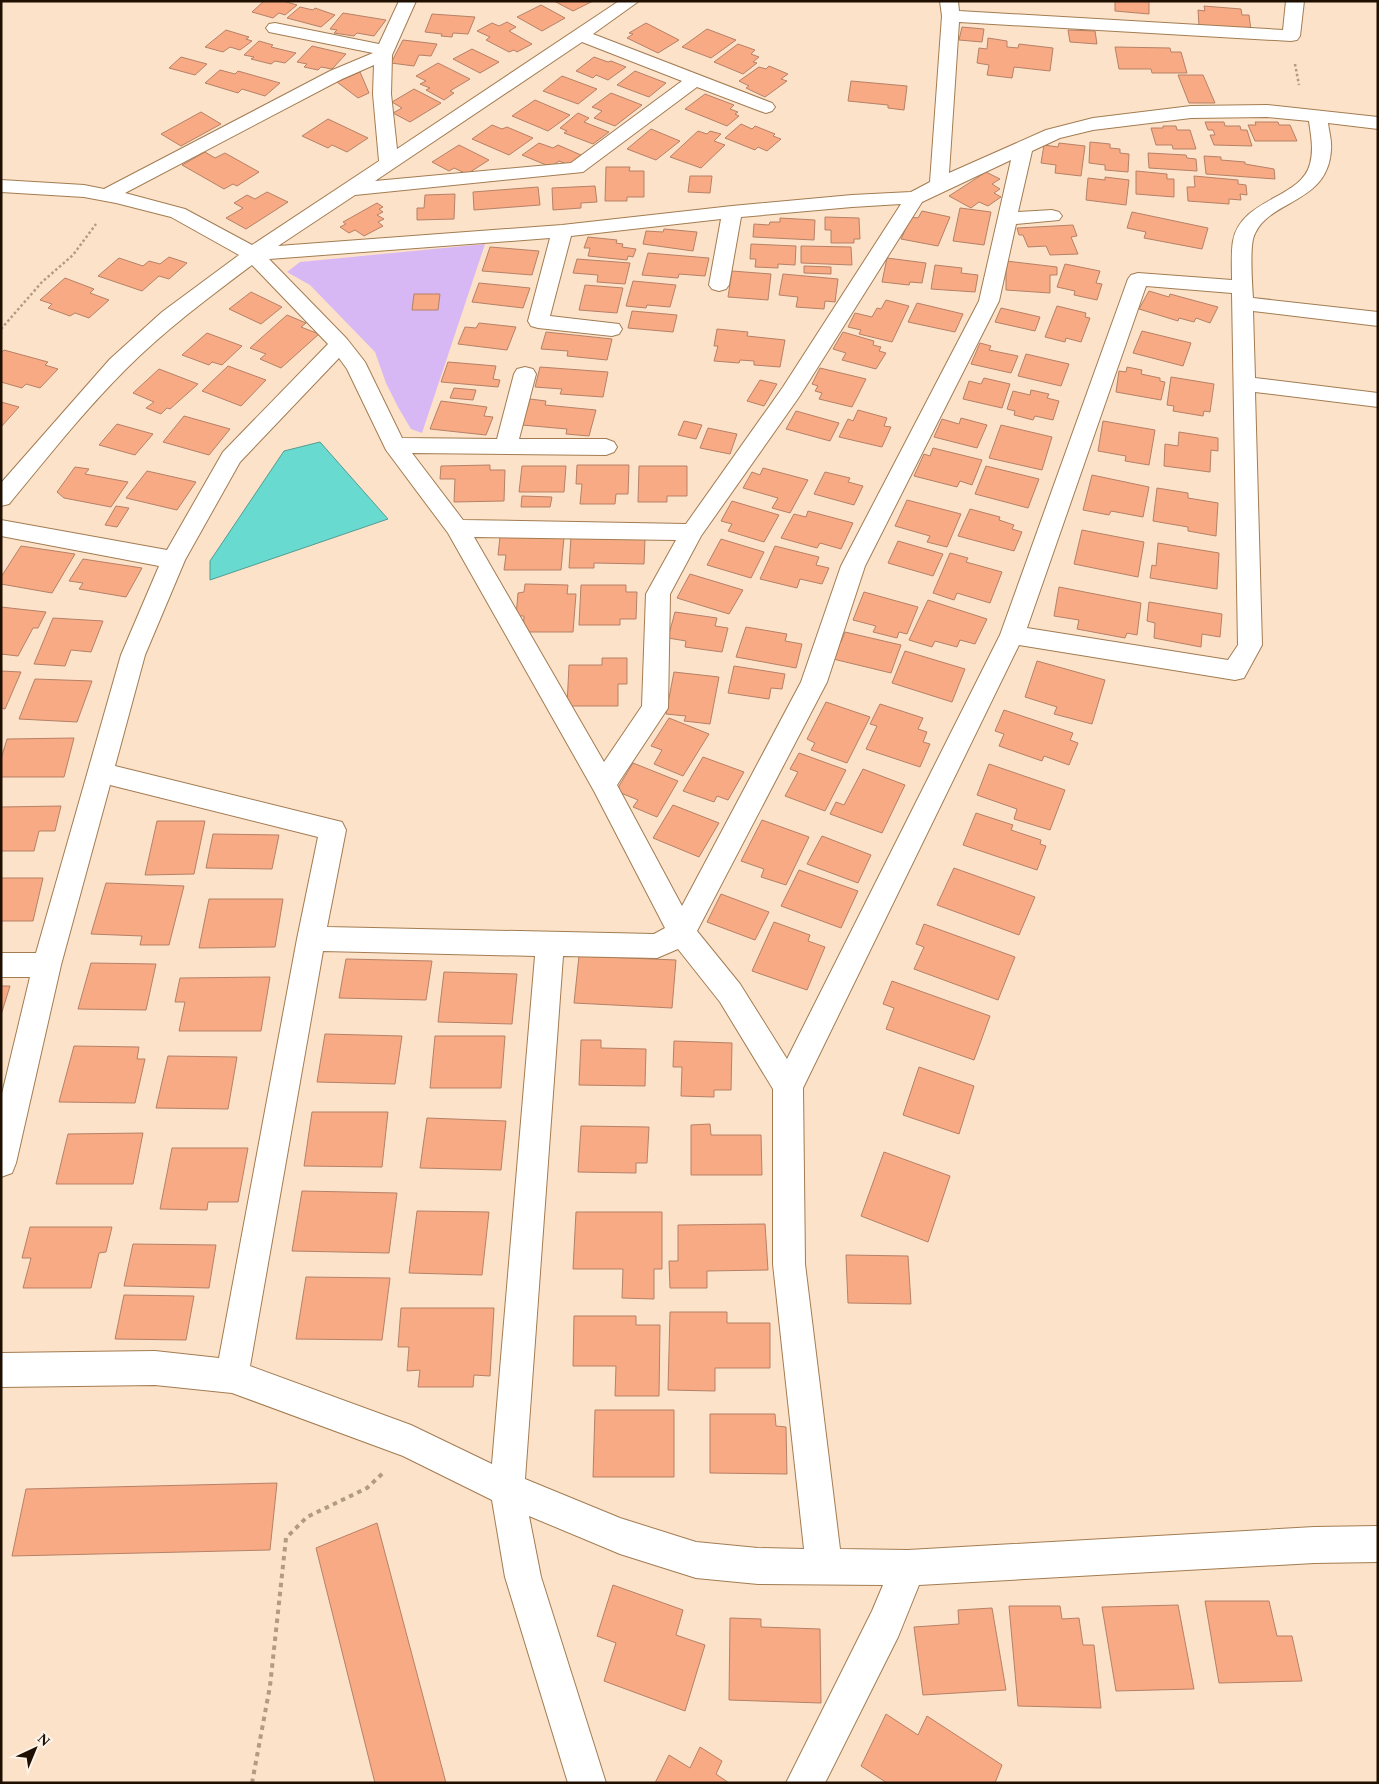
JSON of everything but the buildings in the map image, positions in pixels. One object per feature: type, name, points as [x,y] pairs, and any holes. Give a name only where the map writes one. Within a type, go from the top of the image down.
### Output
[{"type":"street","points":[[390,163],[382,94],[384,53],[408,1]]},
{"type":"street","points":[[1,498],[54,435],[118,364],[169,317],[253,254],[631,1]]},
{"type":"street","points":[[939,185],[950,9],[1291,36],[1295,1]]},
{"type":"street","points":[[275,28],[384,53]]},
{"type":"street","points":[[580,35],[766,107]]},
{"type":"street","points":[[112,196],[336,75],[384,53]]},
{"type":"street","points":[[350,189],[576,168],[695,80]]},
{"type":"street","points":[[253,254],[562,231],[732,212],[852,201],[915,198],[939,185],[1053,134],[1093,124],[1191,112],[1267,111],[1378,123]]},
{"type":"street","points":[[1012,635],[1235,671],[1250,645],[1242,295],[1243,240],[1250,225],[1262,212],[1306,186],[1319,166],[1322,149],[1311,116]]},
{"type":"street","points":[[311,939],[657,946],[682,933],[814,682],[853,566],[989,301],[1023,147]]},
{"type":"street","points":[[1,186],[84,191],[112,196],[178,213],[253,254],[340,344],[357,366],[394,445],[457,528],[603,784],[682,933],[730,993],[788,1087]]},
{"type":"street","points":[[603,784],[655,708],[658,594],[692,532],[791,392],[915,198]]},
{"type":"street","points":[[719,285],[732,212]]},
{"type":"street","points":[[1007,219],[1052,216]]},
{"type":"street","points":[[562,231],[538,321],[612,329]]},
{"type":"street","points":[[824,1567],[789,1264],[788,1087],[1012,635],[1138,279],[1378,319]]},
{"type":"street","points":[[1,1162],[47,965],[132,656],[173,560],[231,457],[340,344]]},
{"type":"street","points":[[506,447],[525,374]]},
{"type":"street","points":[[1244,384],[1378,400]]},
{"type":"street","points":[[394,445],[606,447]]},
{"type":"street","points":[[1,528],[173,560]]},
{"type":"street","points":[[457,528],[692,532]]},
{"type":"street","points":[[99,772],[333,830],[311,939],[232,1376]]},
{"type":"street","points":[[550,944],[507,1489],[523,1577],[587,1783]]},
{"type":"street","points":[[1,965],[47,965]]},
{"type":"street","points":[[1,1370],[155,1368],[232,1376],[411,1442],[507,1489],[620,1536],[696,1560],[758,1566],[908,1568],[1314,1545],[1378,1544]]},
{"type":"street","points":[[805,1783],[885,1624],[908,1568]]},
{"type":"path","points":[[1291,36],[1311,116]]},
{"type":"path","points":[[1,329],[42,282],[73,255],[112,196]]},
{"type":"path","points":[[252,1783],[270,1686],[286,1538],[307,1517],[367,1488],[383,1473]]},
{"type":"shaded area","points":[[485,244],[422,433],[411,429],[398,407],[386,383],[375,352],[310,285],[287,272],[300,262]]},
{"type":"water","points":[[320,442],[388,519],[210,580],[210,561],[284,451]]}]
